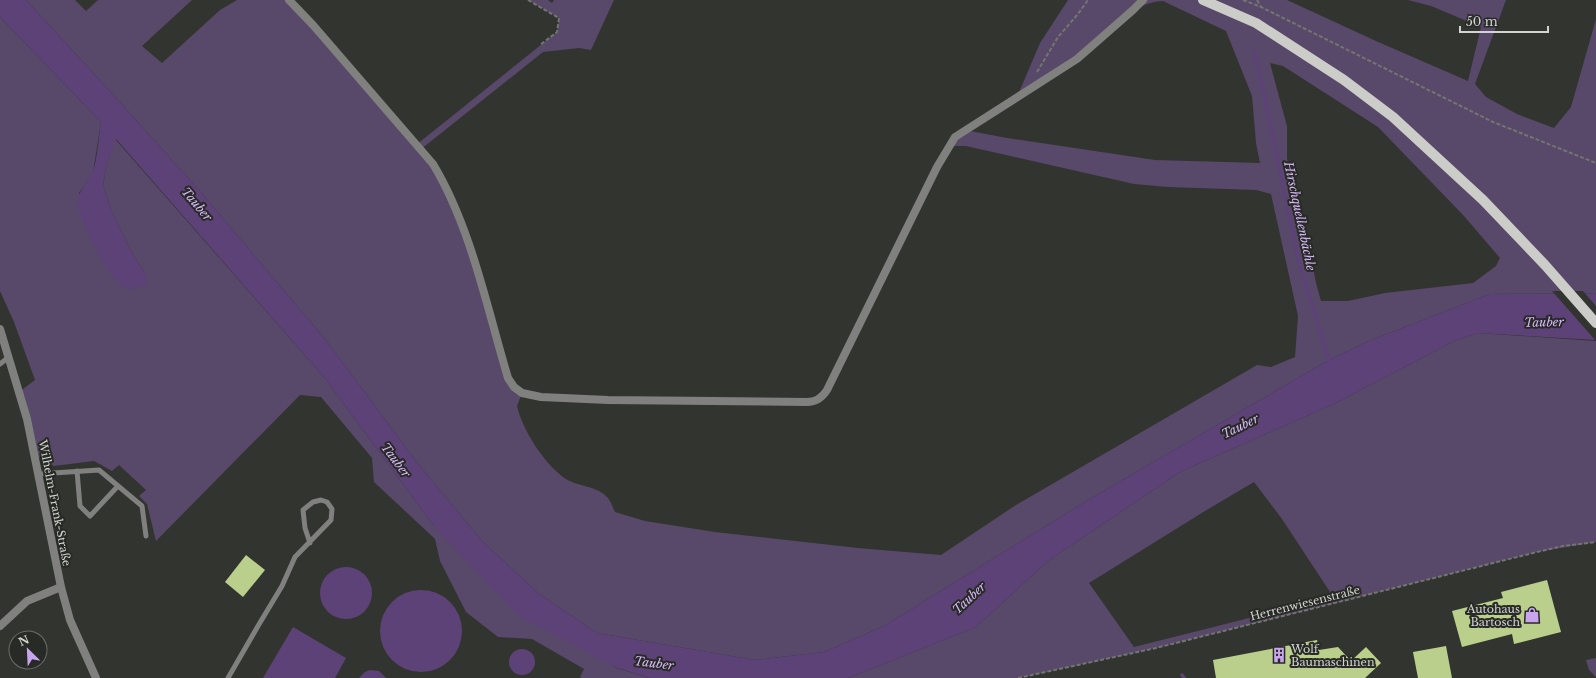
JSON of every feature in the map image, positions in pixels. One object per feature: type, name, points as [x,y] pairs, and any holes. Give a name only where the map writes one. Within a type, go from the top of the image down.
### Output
[{"type":"main road","points":[[1203,0],[1256,23],[1344,80],[1393,117],[1483,200],[1545,265],[1596,323]]},
{"type":"street","points":[[289,0],[313,25],[433,164],[445,184],[489,308],[508,378],[514,387],[522,393],[541,398],[807,402],[815,402],[827,390],[937,167],[955,137],[1077,59],[1143,0]]},
{"type":"street","name":"Wilhelm-Frank-Straße","points":[[0,329],[27,418],[61,587],[70,620],[96,678]]},
{"type":"street","points":[[0,626],[27,601],[61,587]]},
{"type":"lane","points":[[0,364],[9,357]]},
{"type":"lane","points":[[38,474],[98,470],[142,506],[146,536]]},
{"type":"lane","points":[[77,471],[80,506],[90,516],[118,486]]},
{"type":"lane","points":[[228,678],[282,586],[295,557],[310,543],[331,520],[332,510],[327,502],[321,500],[313,502],[303,510],[305,528],[310,543]]},
{"type":"path","points":[[528,0],[559,18],[557,32],[540,45]]},
{"type":"path","points":[[1026,91],[1058,37],[1088,0]]},
{"type":"path","points":[[1243,0],[1261,7],[1493,122],[1596,163]]},
{"type":"path","points":[[1257,0],[1261,7]]},
{"type":"path","name":"Herrenwiesenstraße","points":[[1018,678],[1156,648],[1537,552],[1563,546],[1596,542]]},
{"type":"shaded area","points":[[26,0],[75,0],[86,11],[98,0],[192,0],[142,46],[162,63],[220,10],[237,0],[289,0],[416,145],[557,32],[559,18],[528,0],[548,0],[552,3],[554,0],[614,0],[591,50],[579,48],[543,52],[420,150],[433,164],[464,234],[508,378],[522,393],[517,406],[520,416],[536,447],[550,465],[566,479],[604,494],[608,498],[615,512],[645,521],[715,532],[858,548],[941,555],[1016,505],[1257,365],[1271,367],[1295,357],[1298,316],[1271,194],[1256,190],[1168,187],[1134,184],[966,146],[949,146],[965,130],[1007,138],[1155,160],[1260,163],[1256,143],[1252,96],[1226,31],[1163,1],[1151,3],[1128,15],[1117,23],[1077,60],[1017,97],[1040,43],[1068,0],[1287,0],[1468,81],[1481,27],[1431,6],[1408,0],[1506,0],[1475,84],[1486,97],[1517,114],[1554,128],[1571,107],[1596,19],[1596,294],[1490,294],[1371,340],[1329,360],[1083,503],[884,626],[824,652],[755,660],[597,633],[538,593],[482,541],[419,465],[325,339],[198,189]],"holes":[[[1270,63],[1283,66],[1378,127],[1464,216],[1500,258],[1496,266],[1473,283],[1385,293],[1348,301],[1321,301],[1304,220],[1289,179],[1287,126]]]},
{"type":"shaded area","points":[[0,17],[101,122],[93,173],[79,193],[145,273],[131,251],[112,212],[103,185],[106,167],[115,139],[324,377],[434,526],[616,668],[651,678],[582,678],[580,677],[584,669],[532,639],[498,637],[466,612],[440,561],[435,539],[374,482],[372,458],[321,397],[300,395],[156,541],[147,504],[139,496],[146,490],[119,465],[112,471],[94,461],[54,466],[34,454],[19,392],[35,380],[14,322],[0,291]]},
{"type":"shaded area","points":[[1478,333],[1596,341],[1596,542],[1537,552],[1156,648],[1018,678],[848,678],[976,627],[1048,561],[1180,472],[1338,402],[1454,341]],"holes":[[[1254,482],[1282,519],[1330,592],[1324,599],[1134,647],[1089,583]]]},
{"type":"shaded area","points":[[1596,658],[1596,677],[1589,670],[1586,660]]},
{"type":"water","name":"Tauber","points":[[0,0],[26,0],[198,189],[325,339],[419,465],[482,541],[538,593],[597,633],[755,660],[824,652],[884,626],[1083,503],[1329,360],[1371,340],[1490,294],[1584,293],[1596,294],[1596,340],[1478,333],[1454,341],[1338,402],[1180,472],[1048,561],[976,627],[848,678],[651,678],[617,668],[519,616],[434,526],[324,377],[116,139],[106,167],[103,185],[112,212],[131,251],[145,273],[147,284],[139,288],[130,289],[124,287],[118,282],[96,250],[84,225],[78,206],[80,192],[94,169],[101,122],[0,17]]},
{"type":"water","points":[[341,567],[351,567],[365,574],[372,588],[372,598],[365,612],[351,619],[341,619],[331,615],[324,608],[320,598],[320,588],[324,578],[331,571]]},
{"type":"water","points":[[421,590],[437,593],[450,602],[459,615],[462,631],[459,647],[450,660],[437,669],[421,672],[405,669],[392,660],[383,647],[380,631],[383,615],[392,602],[405,593]]},
{"type":"water","points":[[293,627],[346,658],[335,678],[263,678]]},
{"type":"water","points":[[522,649],[531,653],[535,662],[531,671],[522,675],[513,671],[509,662],[513,653]]},
{"type":"water","points":[[370,670],[379,671],[386,678],[359,678],[365,672]]},
{"type":"pier","points":[[1552,291],[1583,291],[1596,306],[1596,341]]},
{"type":"building","points":[[246,555],[265,570],[243,597],[225,582]]},
{"type":"building","points":[[1547,580],[1561,632],[1514,644],[1512,634],[1462,647],[1452,611],[1503,598],[1501,592]]},
{"type":"building","name":"Wolf Baumaschinen","points":[[1317,640],[1319,650],[1338,647],[1351,661],[1366,647],[1381,663],[1365,678],[1216,678],[1213,660]]},
{"type":"building","points":[[1446,646],[1452,678],[1418,678],[1413,652]]},
{"type":"waterway","name":"Hirschquellenbächle","points":[[1255,52],[1300,266],[1330,364]]},
{"type":"place","name":"Autohaus Bartosch","points":[[1532,615]]},
{"type":"place","name":"Wolf Baumaschinen","points":[[1279,655]]}]
